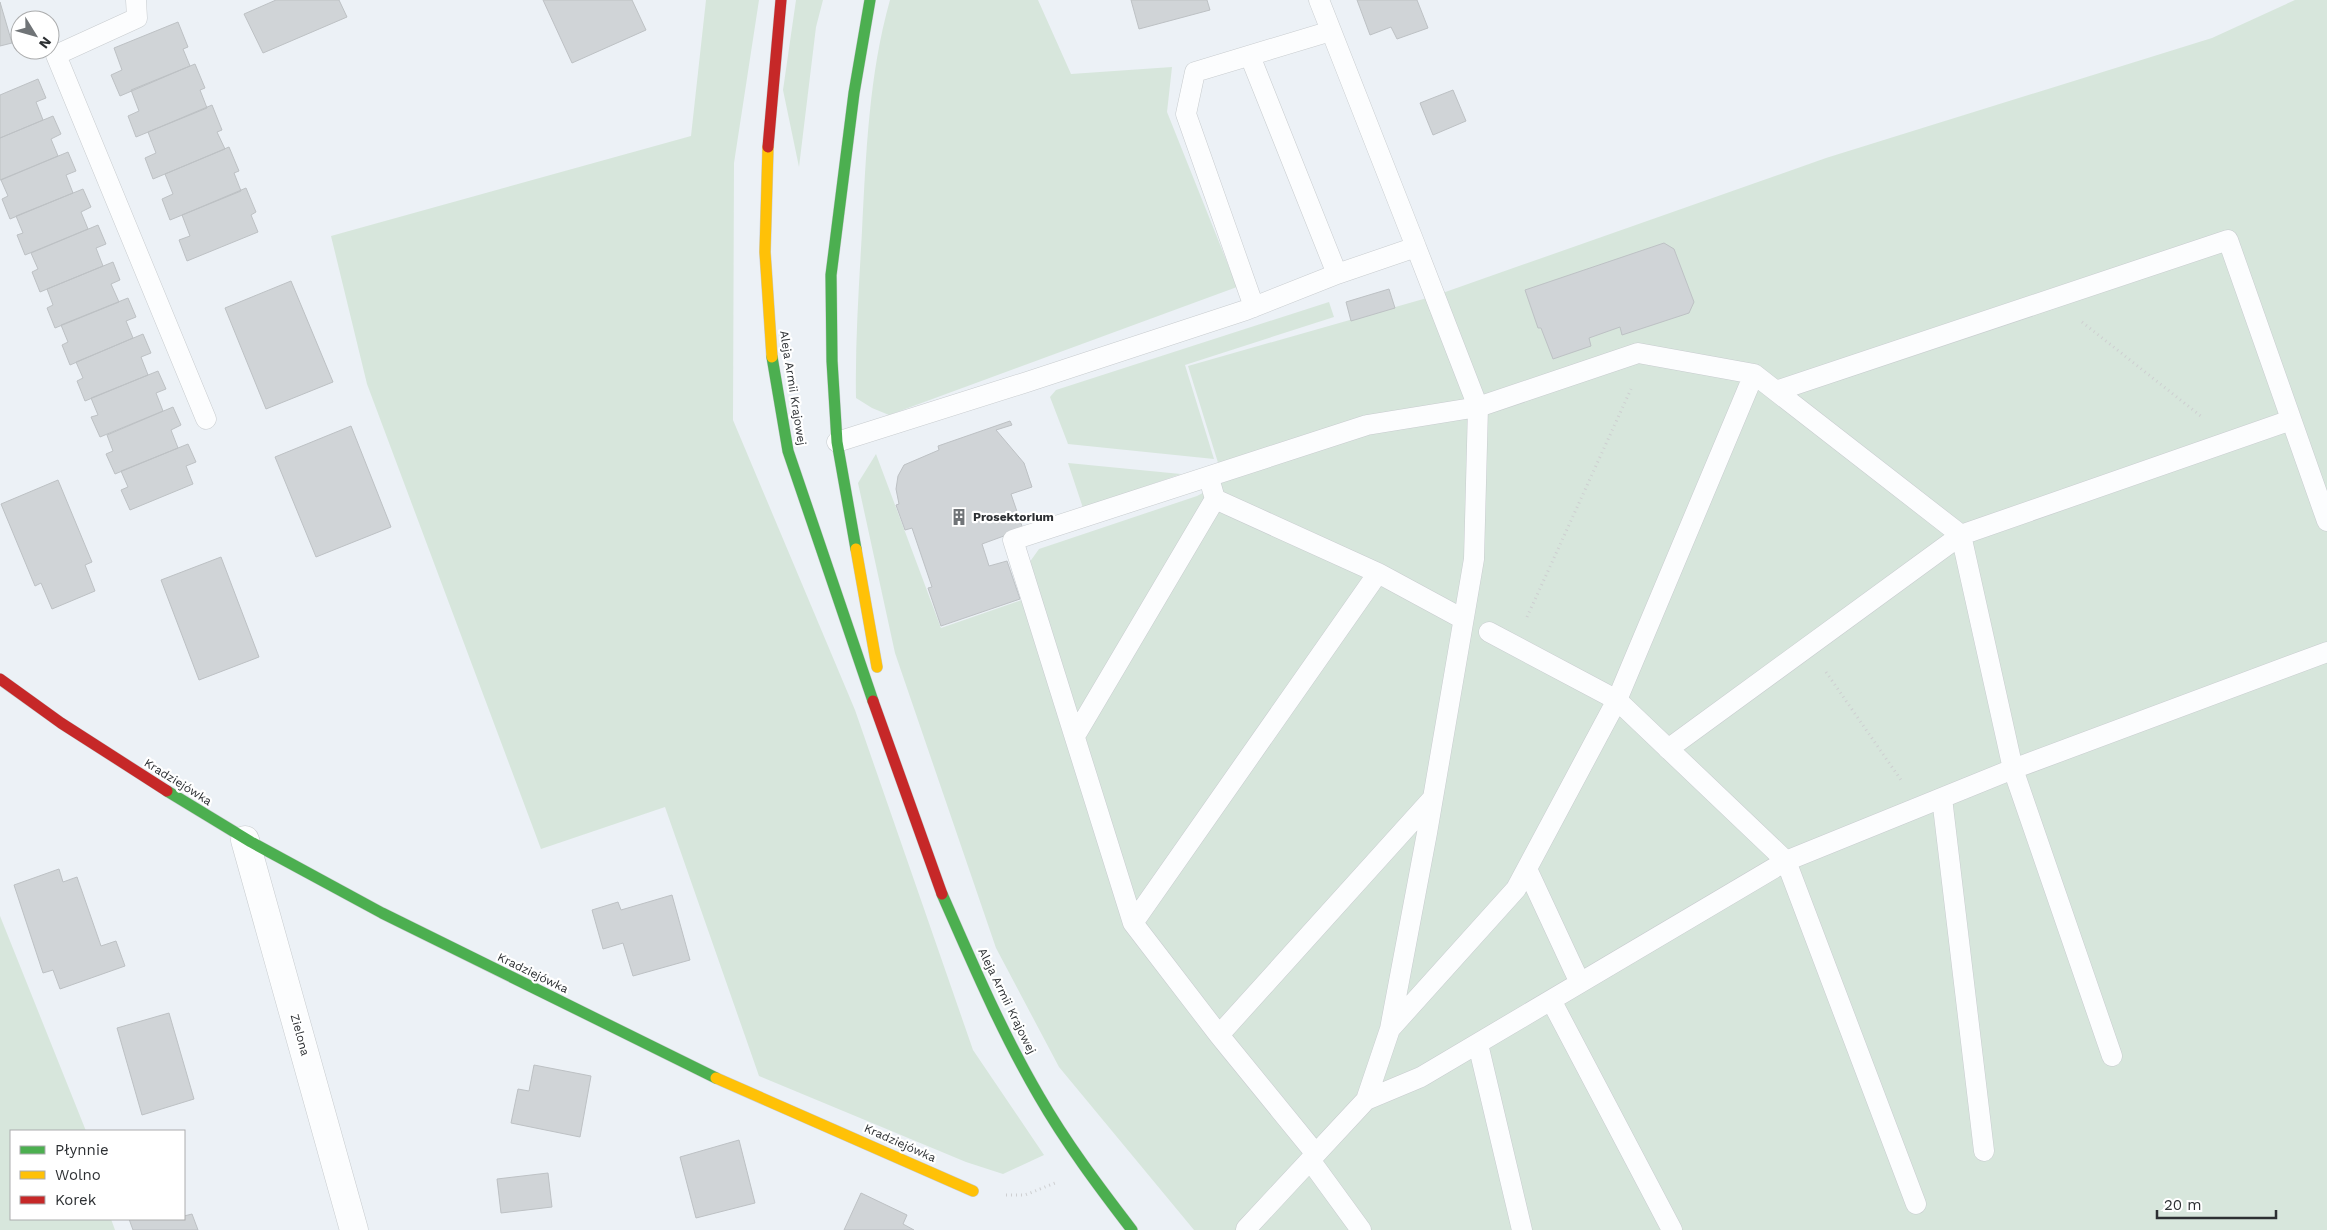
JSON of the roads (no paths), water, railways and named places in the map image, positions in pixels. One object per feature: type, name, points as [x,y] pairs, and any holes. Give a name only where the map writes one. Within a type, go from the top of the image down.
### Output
[{"type":"main road","name":"Aleja Armii Krajowej","points":[[781,0],[773,68],[765,194],[767,302],[772,359],[788,450],[939,888],[986,994],[1039,1096],[1087,1170],[1132,1230]]},
{"type":"main road","name":"Aleja Armii Krajowej","points":[[870,0],[854,94],[831,275],[832,361],[837,442],[895,764]]},
{"type":"main road","name":"Kradziejówka","points":[[0,679],[91,742],[245,840],[384,916],[717,1078],[973,1191]]},
{"type":"street","name":"Zielona","points":[[245,840],[354,1230]]},
{"type":"lane","points":[[136,0],[137,18],[56,55],[206,419]]},
{"type":"lane","points":[[1246,1230],[1366,1100],[1390,1029],[1474,559],[1478,407],[1319,0]]},
{"type":"lane","points":[[1254,307],[1186,114],[1195,72],[1331,31]]},
{"type":"lane","points":[[1250,56],[1337,274]]},
{"type":"lane","points":[[1776,391],[2228,240],[2327,521]]},
{"type":"lane","points":[[837,442],[1254,307],[1337,274],[1416,247]]},
{"type":"lane","points":[[1360,1230],[1313,1157],[1133,923],[1013,540],[1209,478],[1367,425],[1478,407],[1638,353],[1754,374],[1961,535],[2013,769],[2112,1056]]},
{"type":"lane","points":[[1390,1029],[1516,889],[1617,700],[1754,374]]},
{"type":"lane","points":[[1668,749],[1961,535],[2291,420]]},
{"type":"lane","points":[[1075,736],[1215,499],[1209,478]]},
{"type":"lane","points":[[1215,499],[1378,573],[1464,618]]},
{"type":"lane","points":[[1133,923],[1378,573]]},
{"type":"lane","points":[[1489,632],[1617,700],[1786,861],[1916,1204]]},
{"type":"lane","points":[[1366,1100],[1421,1077],[1786,861],[2013,769],[2327,652]]},
{"type":"lane","points":[[1219,1035],[1432,798]]},
{"type":"lane","points":[[1942,798],[1984,1151]]},
{"type":"lane","points":[[1527,869],[1580,983]]},
{"type":"lane","points":[[1551,1000],[1672,1230]]},
{"type":"lane","points":[[1478,1044],[1522,1230]]},
{"type":"place","name":"Prosektorium","points":[[959,517]]}]
